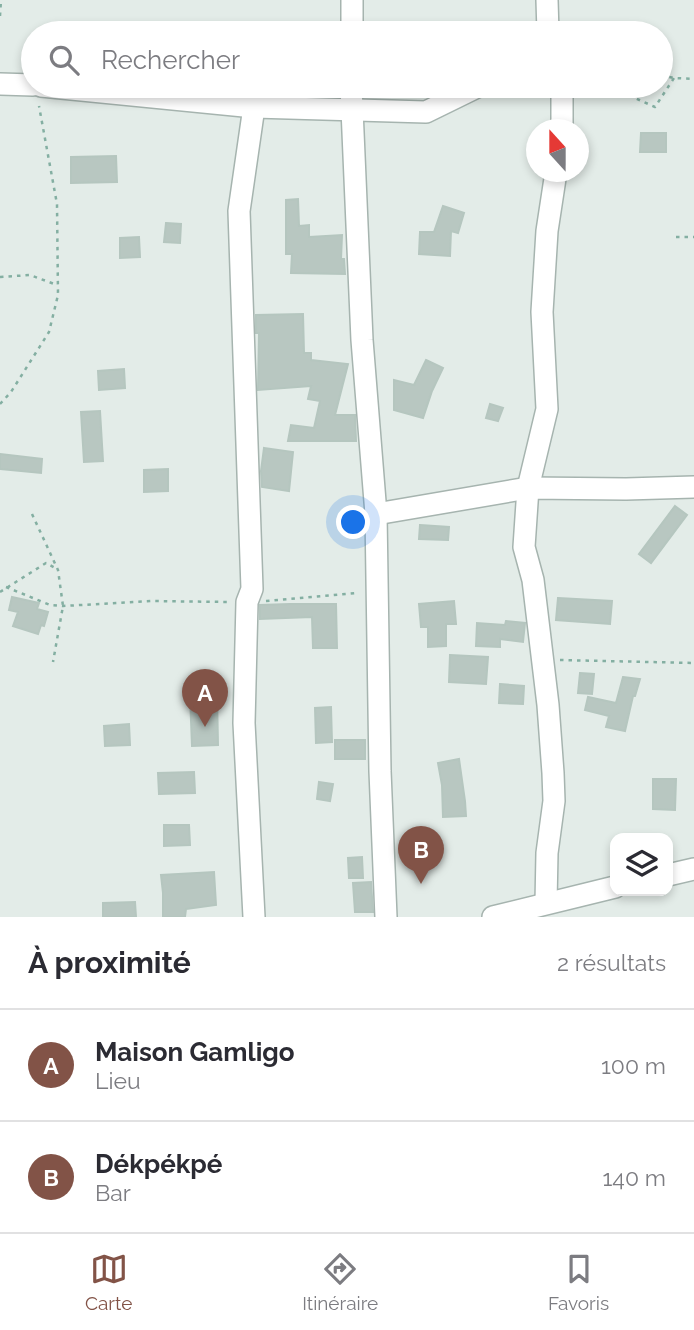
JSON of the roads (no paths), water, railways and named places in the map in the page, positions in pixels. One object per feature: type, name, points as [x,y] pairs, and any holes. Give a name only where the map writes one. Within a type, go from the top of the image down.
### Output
[{"type":"street","points":[[352,0],[352,21]]},
{"type":"street","points":[[547,0],[548,21]]},
{"type":"street","points":[[0,85],[21,88]]},
{"type":"street","points":[[139,98],[254,107],[426,112],[455,98]]},
{"type":"street","points":[[352,98],[362,340],[376,514],[380,771],[386,917]]},
{"type":"street","points":[[562,98],[562,119]]},
{"type":"street","points":[[254,107],[239,211],[252,589],[247,602],[244,723],[254,917]]},
{"type":"street","points":[[546,903],[547,853],[554,801],[548,705],[533,580],[524,547],[528,488],[547,409],[542,312],[547,231],[554,182]]},
{"type":"street","points":[[376,514],[528,488],[694,487]]},
{"type":"street","points":[[673,874],[694,869]]},
{"type":"street","points":[[493,917],[610,888]]},
{"type":"place","name":"Maison Gamligo","points":[[205,727]]},
{"type":"place","name":"Dékpékpé","points":[[421,884]]}]
